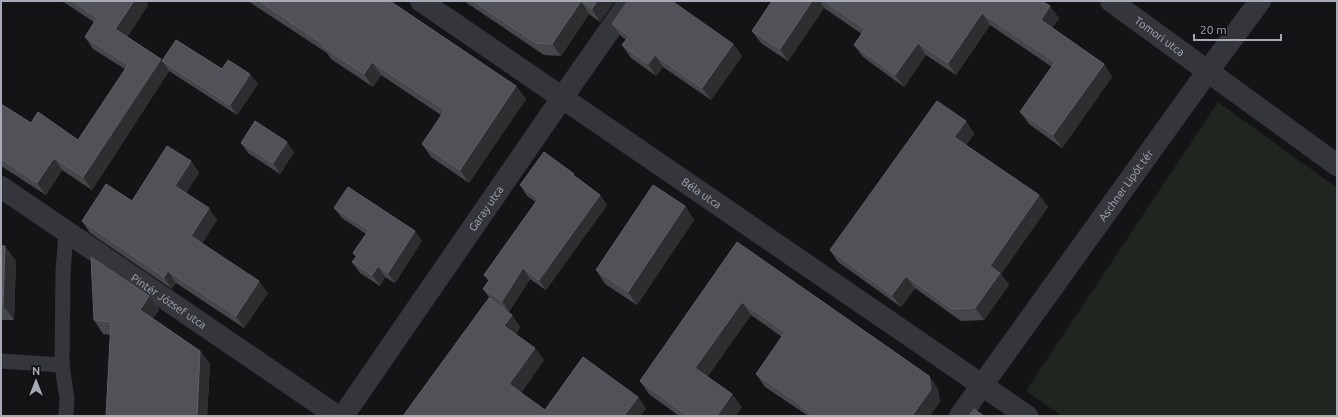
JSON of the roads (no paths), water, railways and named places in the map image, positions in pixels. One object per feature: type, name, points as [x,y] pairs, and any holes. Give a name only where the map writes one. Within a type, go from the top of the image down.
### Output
[{"type":"street","name":"Béla utca","points":[[422,1],[982,384]]},
{"type":"street","name":"Garay utca","points":[[343,416],[630,1]]},
{"type":"street","name":"Tomori utca","points":[[1111,1],[1208,71]]},
{"type":"street","name":"Aschner Lipót tér","points":[[960,416],[1260,1]]},
{"type":"street","points":[[1208,71],[1337,165]]},
{"type":"street","name":"Pintér József utca","points":[[1,187],[337,416]]},
{"type":"street","points":[[982,384],[1027,416]]},
{"type":"lane","points":[[66,232],[62,365],[67,399],[66,416]]},
{"type":"lane","points":[[1,361],[62,365]]}]
